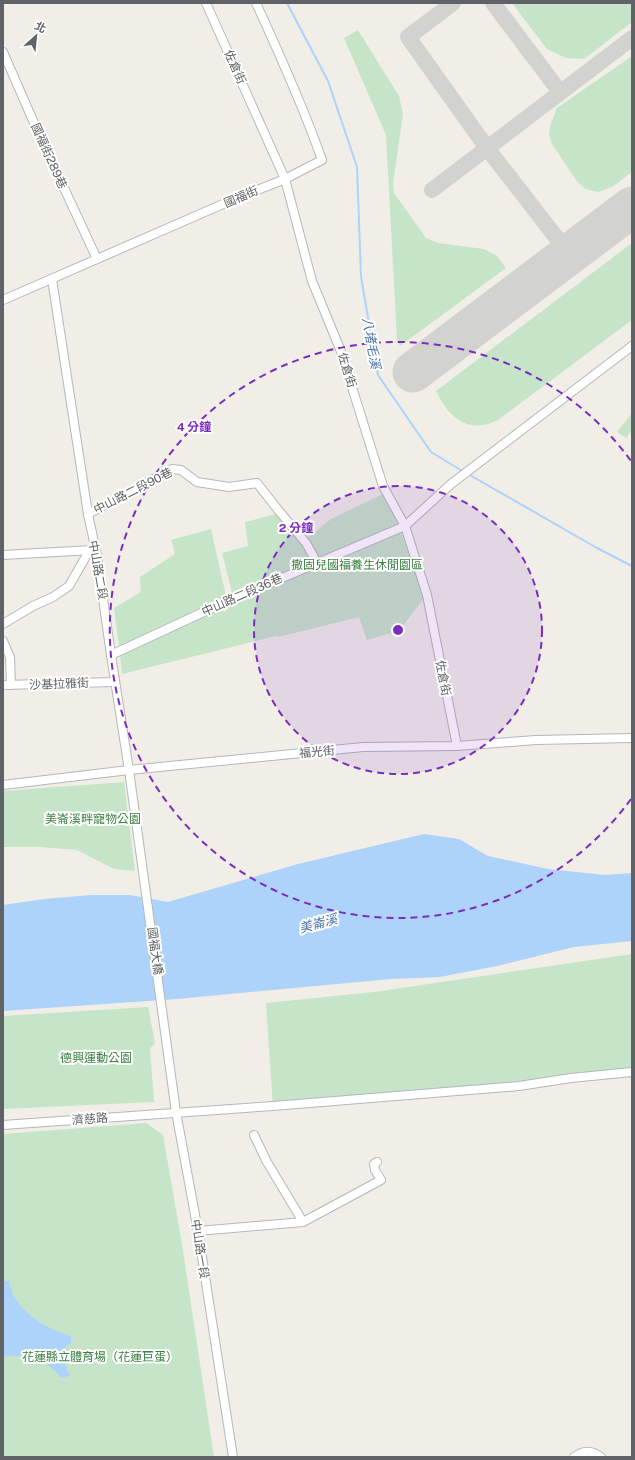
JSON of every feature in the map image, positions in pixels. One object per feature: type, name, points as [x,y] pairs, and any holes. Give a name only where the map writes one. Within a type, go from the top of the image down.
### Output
[{"type":"street","name":"佐倉街","points":[[206,3],[285,179],[312,280],[340,348],[383,486],[405,526],[427,595],[457,746]]},
{"type":"street","name":"國福街","points":[[3,300],[285,179],[322,160],[303,107],[256,3]]},
{"type":"street","name":"國福街289巷","points":[[3,52],[38,132],[97,259]]},
{"type":"street","name":"中山路二段","points":[[52,279],[88,514],[92,550],[97,556],[142,861]]},
{"type":"street","name":"中山路二段36巷","points":[[111,655],[223,603],[405,526],[451,484],[474,467],[493,450],[632,346]]},
{"type":"street","name":"中山路二段90巷","points":[[88,514],[172,469],[181,470],[197,482],[229,487],[257,483],[279,512],[306,543],[316,563]]},
{"type":"street","points":[[3,555],[92,550]]},
{"type":"street","points":[[3,624],[33,606],[53,597],[69,586],[92,550]]},
{"type":"street","points":[[3,641],[10,656],[7,685]]},
{"type":"street","name":"沙基拉雅街","points":[[7,685],[115,682]]},
{"type":"street","name":"福光街","points":[[3,785],[129,770],[362,748],[457,746],[529,741],[632,738]]},
{"type":"street","name":"國福大橋","points":[[142,861],[167,1041]]},
{"type":"street","name":"中山路一段","points":[[167,1041],[176,1112],[198,1231],[233,1457]]},
{"type":"street","name":"濟慈路","points":[[3,1125],[281,1106],[519,1086],[571,1078],[632,1072]]},
{"type":"street","points":[[254,1135],[267,1162],[303,1222]]},
{"type":"street","points":[[198,1231],[303,1222],[381,1180],[374,1167],[374,1164],[378,1162]]},
{"type":"street","points":[[574,1457],[581,1452],[588,1451],[595,1452],[601,1457]]},
{"type":"green space","points":[[512,3],[632,3],[632,22],[584,59],[566,58],[547,49]]},
{"type":"green space","points":[[358,30],[399,96],[403,114],[393,183],[394,193],[426,238],[438,243],[484,249],[497,256],[506,268],[400,346],[397,340],[386,135],[344,38]]},
{"type":"green space","points":[[632,56],[632,172],[612,187],[598,192],[585,189],[576,180],[552,144],[549,134],[551,123],[557,108]]},
{"type":"green space","points":[[632,243],[632,320],[498,420],[487,424],[477,425],[460,421],[453,416],[436,391]]},
{"type":"green space","points":[[631,414],[632,430],[626,438],[617,432]]},
{"type":"green space","name":"撒固兒國福養生休閒園區","points":[[387,492],[424,598],[399,631],[367,640],[359,617],[122,674],[120,656],[234,601],[222,553],[248,546],[245,522],[280,513],[304,541],[331,519]]},
{"type":"green space","points":[[211,529],[226,596],[119,647],[114,608],[141,592],[140,577],[175,554],[171,540]]},
{"type":"green space","name":"美崙溪畔寵物公園","points":[[124,782],[135,871],[114,869],[77,850],[40,847],[3,847],[3,791]]},
{"type":"green space","points":[[632,954],[632,1072],[273,1106],[266,1003],[374,992]]},
{"type":"green space","name":"德興運動公園","points":[[148,1007],[155,1043],[150,1048],[154,1102],[3,1109],[3,1016]]},
{"type":"green space","name":"花蓮縣立體育場（花蓮巨蛋）","points":[[146,1123],[163,1135],[182,1244],[214,1457],[3,1457],[3,1134]]},
{"type":"water","name":"美崙溪","points":[[424,834],[459,839],[488,856],[548,869],[605,875],[632,873],[632,941],[574,947],[497,966],[440,977],[391,979],[177,999],[3,1011],[3,905],[44,899],[91,895],[130,895],[168,902],[298,864]]},
{"type":"water","points":[[3,1281],[9,1281],[17,1301],[32,1316],[41,1323],[61,1333],[71,1336],[71,1344],[67,1345],[64,1357],[67,1361],[65,1365],[68,1367],[66,1369],[71,1375],[62,1378],[49,1366],[36,1358],[21,1356],[3,1357]]},
{"type":"waterway","name":"八堵毛溪","points":[[287,3],[328,81],[357,167],[361,277],[378,375],[431,452],[464,472]]},
{"type":"waterway","name":"八堵毛溪","points":[[468,474],[597,548],[632,566]]},
{"type":"taxiway","points":[[453,3],[408,37],[487,148],[569,254]]},
{"type":"taxiway","points":[[493,3],[560,92]]},
{"type":"taxiway","points":[[432,190],[632,38]]},
{"type":"runway","points":[[413,372],[632,207]]}]
